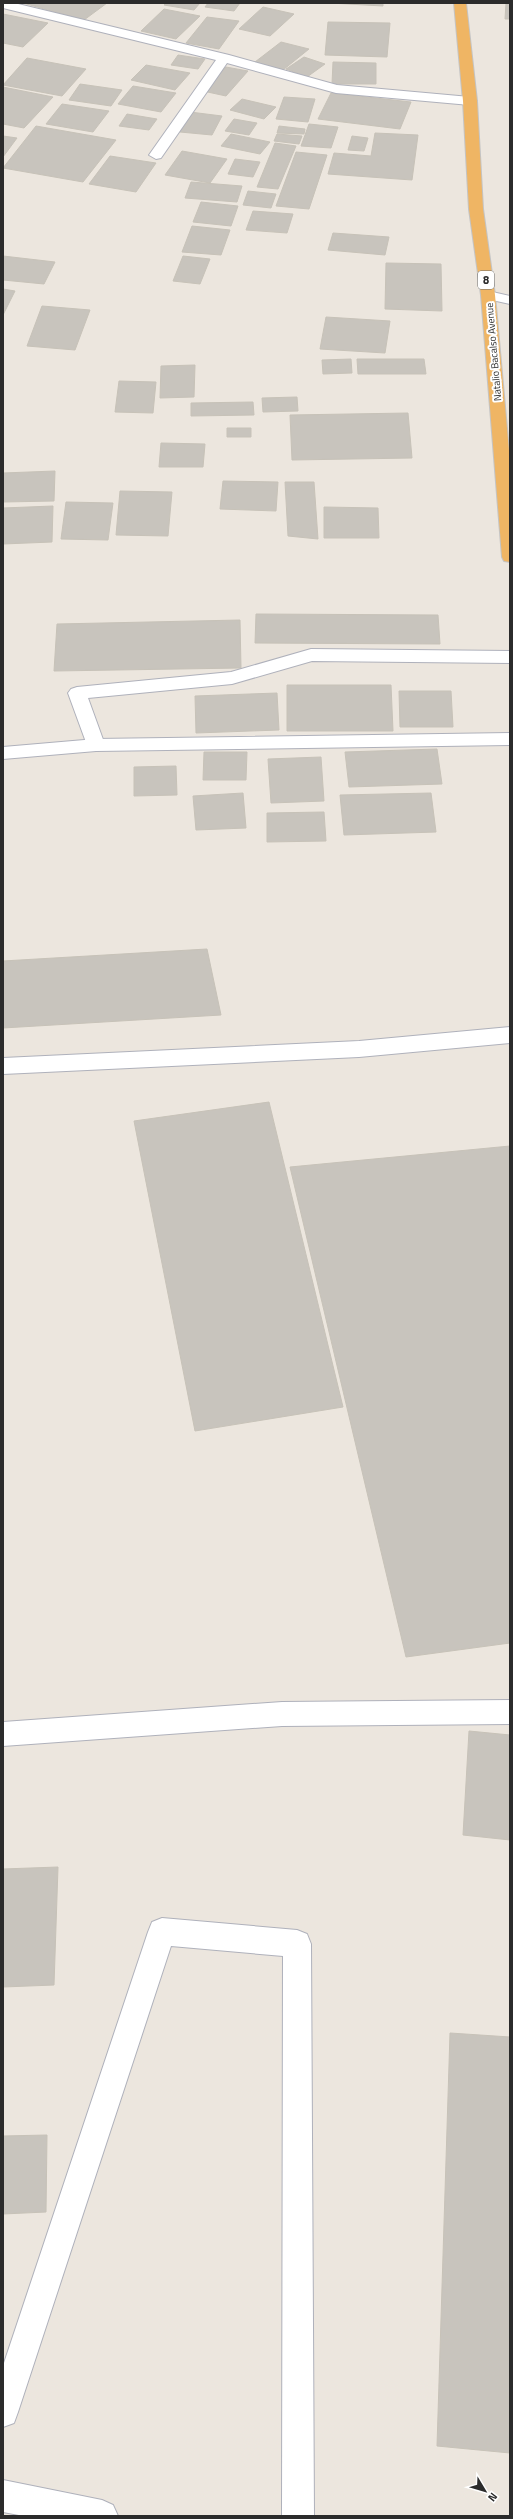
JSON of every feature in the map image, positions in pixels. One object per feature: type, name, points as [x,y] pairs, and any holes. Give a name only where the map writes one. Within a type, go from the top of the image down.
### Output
[{"type":"highway","name":"Natalio Bacalso Avenue","points":[[460,3],[470,101],[476,209],[488,295],[510,557]]},
{"type":"street","points":[[3,4],[224,58],[336,89],[470,101]]},
{"type":"street","points":[[156,155],[224,58]]},
{"type":"street","points":[[488,295],[510,300]]},
{"type":"street","points":[[96,745],[77,693],[232,678],[311,655],[510,657]]},
{"type":"street","points":[[3,753],[96,745],[510,739]]},
{"type":"street","points":[[3,1066],[359,1049],[510,1035]]},
{"type":"street","points":[[3,1734],[282,1714],[510,1712]]},
{"type":"street","points":[[3,2412],[162,1932],[297,1944],[298,2516]]},
{"type":"street","points":[[3,2496],[102,2516]]},
{"type":"building","points":[[23,3],[107,3],[84,20]]},
{"type":"building","points":[[166,3],[200,3],[194,10],[164,5]]},
{"type":"building","points":[[208,3],[240,3],[234,11],[205,7]]},
{"type":"building","points":[[330,3],[383,3],[383,6]]},
{"type":"building","points":[[506,3],[510,3],[510,19],[505,19]]},
{"type":"building","points":[[263,7],[294,14],[270,36],[239,29]]},
{"type":"building","points":[[164,9],[200,16],[176,39],[141,31]]},
{"type":"building","points":[[3,14],[48,23],[23,47],[3,43]]},
{"type":"building","points":[[207,17],[239,21],[219,49],[186,43]]},
{"type":"building","points":[[328,22],[390,23],[387,57],[325,55]]},
{"type":"building","points":[[281,42],[309,49],[283,70],[255,62]]},
{"type":"building","points":[[178,55],[205,59],[198,69],[171,65]]},
{"type":"building","points":[[304,57],[325,64],[307,77],[286,69]]},
{"type":"building","points":[[27,58],[86,69],[62,96],[3,85]]},
{"type":"building","points":[[333,62],[376,63],[376,84],[332,84]]},
{"type":"building","points":[[146,65],[190,73],[175,90],[131,80]]},
{"type":"building","points":[[226,67],[248,71],[226,96],[203,91]]},
{"type":"building","points":[[80,84],[122,90],[111,106],[69,100]]},
{"type":"building","points":[[133,86],[176,93],[161,112],[118,104]]},
{"type":"building","points":[[3,87],[53,97],[24,128],[3,124]]},
{"type":"building","points":[[331,93],[411,102],[400,129],[318,119]]},
{"type":"building","points":[[284,97],[315,99],[308,122],[276,119]]},
{"type":"building","points":[[242,99],[276,107],[264,119],[230,110]]},
{"type":"building","points":[[62,104],[109,111],[93,132],[46,124]]},
{"type":"building","points":[[190,112],[222,116],[212,135],[180,132]]},
{"type":"building","points":[[127,114],[157,119],[149,130],[119,126]]},
{"type":"building","points":[[234,119],[257,123],[249,135],[225,131]]},
{"type":"building","points":[[309,124],[338,127],[331,148],[301,146]]},
{"type":"building","points":[[36,126],[116,140],[83,182],[3,168]]},
{"type":"building","points":[[279,126],[305,129],[304,134],[277,133]]},
{"type":"building","points":[[375,133],[418,135],[412,180],[328,174],[334,153],[371,156]]},
{"type":"building","points":[[231,134],[270,142],[260,154],[221,146]]},
{"type":"building","points":[[277,134],[302,136],[299,144],[274,141]]},
{"type":"building","points":[[3,136],[17,138],[3,157]]},
{"type":"building","points":[[352,136],[368,138],[364,151],[348,150]]},
{"type":"building","points":[[275,143],[296,146],[278,189],[257,187]]},
{"type":"building","points":[[182,151],[227,159],[210,183],[165,175]]},
{"type":"building","points":[[296,152],[327,155],[309,209],[276,206]]},
{"type":"building","points":[[110,156],[156,163],[136,192],[89,184]]},
{"type":"building","points":[[235,159],[260,162],[253,177],[228,174]]},
{"type":"building","points":[[191,182],[242,186],[237,202],[185,198]]},
{"type":"building","points":[[248,191],[276,194],[271,208],[243,205]]},
{"type":"building","points":[[201,202],[238,206],[231,226],[193,222]]},
{"type":"building","points":[[253,211],[293,214],[287,233],[246,230]]},
{"type":"building","points":[[192,226],[230,230],[221,255],[182,252]]},
{"type":"building","points":[[333,233],[389,237],[385,255],[328,250]]},
{"type":"building","points":[[3,256],[55,262],[44,284],[3,280]]},
{"type":"building","points":[[183,256],[210,259],[200,284],[173,281]]},
{"type":"building","points":[[386,263],[441,264],[442,311],[385,309]]},
{"type":"building","points":[[3,289],[15,291],[3,315]]},
{"type":"building","points":[[42,306],[90,310],[75,350],[27,346]]},
{"type":"building","points":[[326,317],[390,321],[385,353],[320,349]]},
{"type":"building","points":[[351,359],[352,373],[323,374],[322,360]]},
{"type":"building","points":[[357,359],[424,359],[426,374],[358,374]]},
{"type":"building","points":[[195,365],[194,397],[160,398],[161,366]]},
{"type":"building","points":[[119,381],[156,382],[153,413],[115,412]]},
{"type":"building","points":[[297,397],[298,411],[263,412],[262,398]]},
{"type":"building","points":[[253,402],[254,415],[191,416],[191,403]]},
{"type":"building","points":[[408,413],[412,458],[292,460],[290,415]]},
{"type":"building","points":[[227,428],[251,428],[251,437],[227,437]]},
{"type":"building","points":[[161,443],[205,444],[203,467],[159,467]]},
{"type":"building","points":[[55,471],[54,501],[3,502],[3,473]]},
{"type":"building","points":[[223,481],[278,482],[276,511],[220,509]]},
{"type":"building","points":[[285,482],[314,482],[318,539],[288,536]]},
{"type":"building","points":[[120,491],[172,492],[168,536],[116,535]]},
{"type":"building","points":[[66,502],[113,503],[108,540],[61,539]]},
{"type":"building","points":[[53,506],[52,542],[3,544],[3,508]]},
{"type":"building","points":[[324,507],[378,508],[379,538],[324,538]]},
{"type":"building","points":[[256,614],[438,615],[440,644],[255,643]]},
{"type":"building","points":[[240,620],[241,668],[54,671],[57,624]]},
{"type":"building","points":[[287,685],[391,685],[393,731],[287,731]]},
{"type":"building","points":[[399,691],[451,691],[453,727],[400,727]]},
{"type":"building","points":[[277,693],[279,730],[196,733],[195,696]]},
{"type":"building","points":[[437,749],[442,784],[349,787],[345,752]]},
{"type":"building","points":[[204,752],[247,752],[246,780],[203,780]]},
{"type":"building","points":[[321,757],[324,801],[271,803],[268,759]]},
{"type":"building","points":[[176,766],[177,795],[134,796],[134,767]]},
{"type":"building","points":[[243,793],[246,828],[196,830],[193,796]]},
{"type":"building","points":[[431,793],[436,832],[344,835],[340,795]]},
{"type":"building","points":[[324,812],[326,841],[267,842],[267,813]]},
{"type":"building","points":[[207,949],[221,1015],[3,1028],[3,961]]},
{"type":"building","points":[[269,1102],[343,1407],[195,1431],[134,1121]]},
{"type":"building","points":[[510,1146],[510,1643],[406,1657],[290,1167]]},
{"type":"building","points":[[469,1731],[510,1735],[510,1840],[463,1835]]},
{"type":"building","points":[[58,1867],[54,1985],[3,1987],[3,1869]]},
{"type":"building","points":[[450,2033],[510,2037],[510,2453],[437,2446]]},
{"type":"building","points":[[47,2135],[46,2212],[3,2214],[3,2136]]}]
